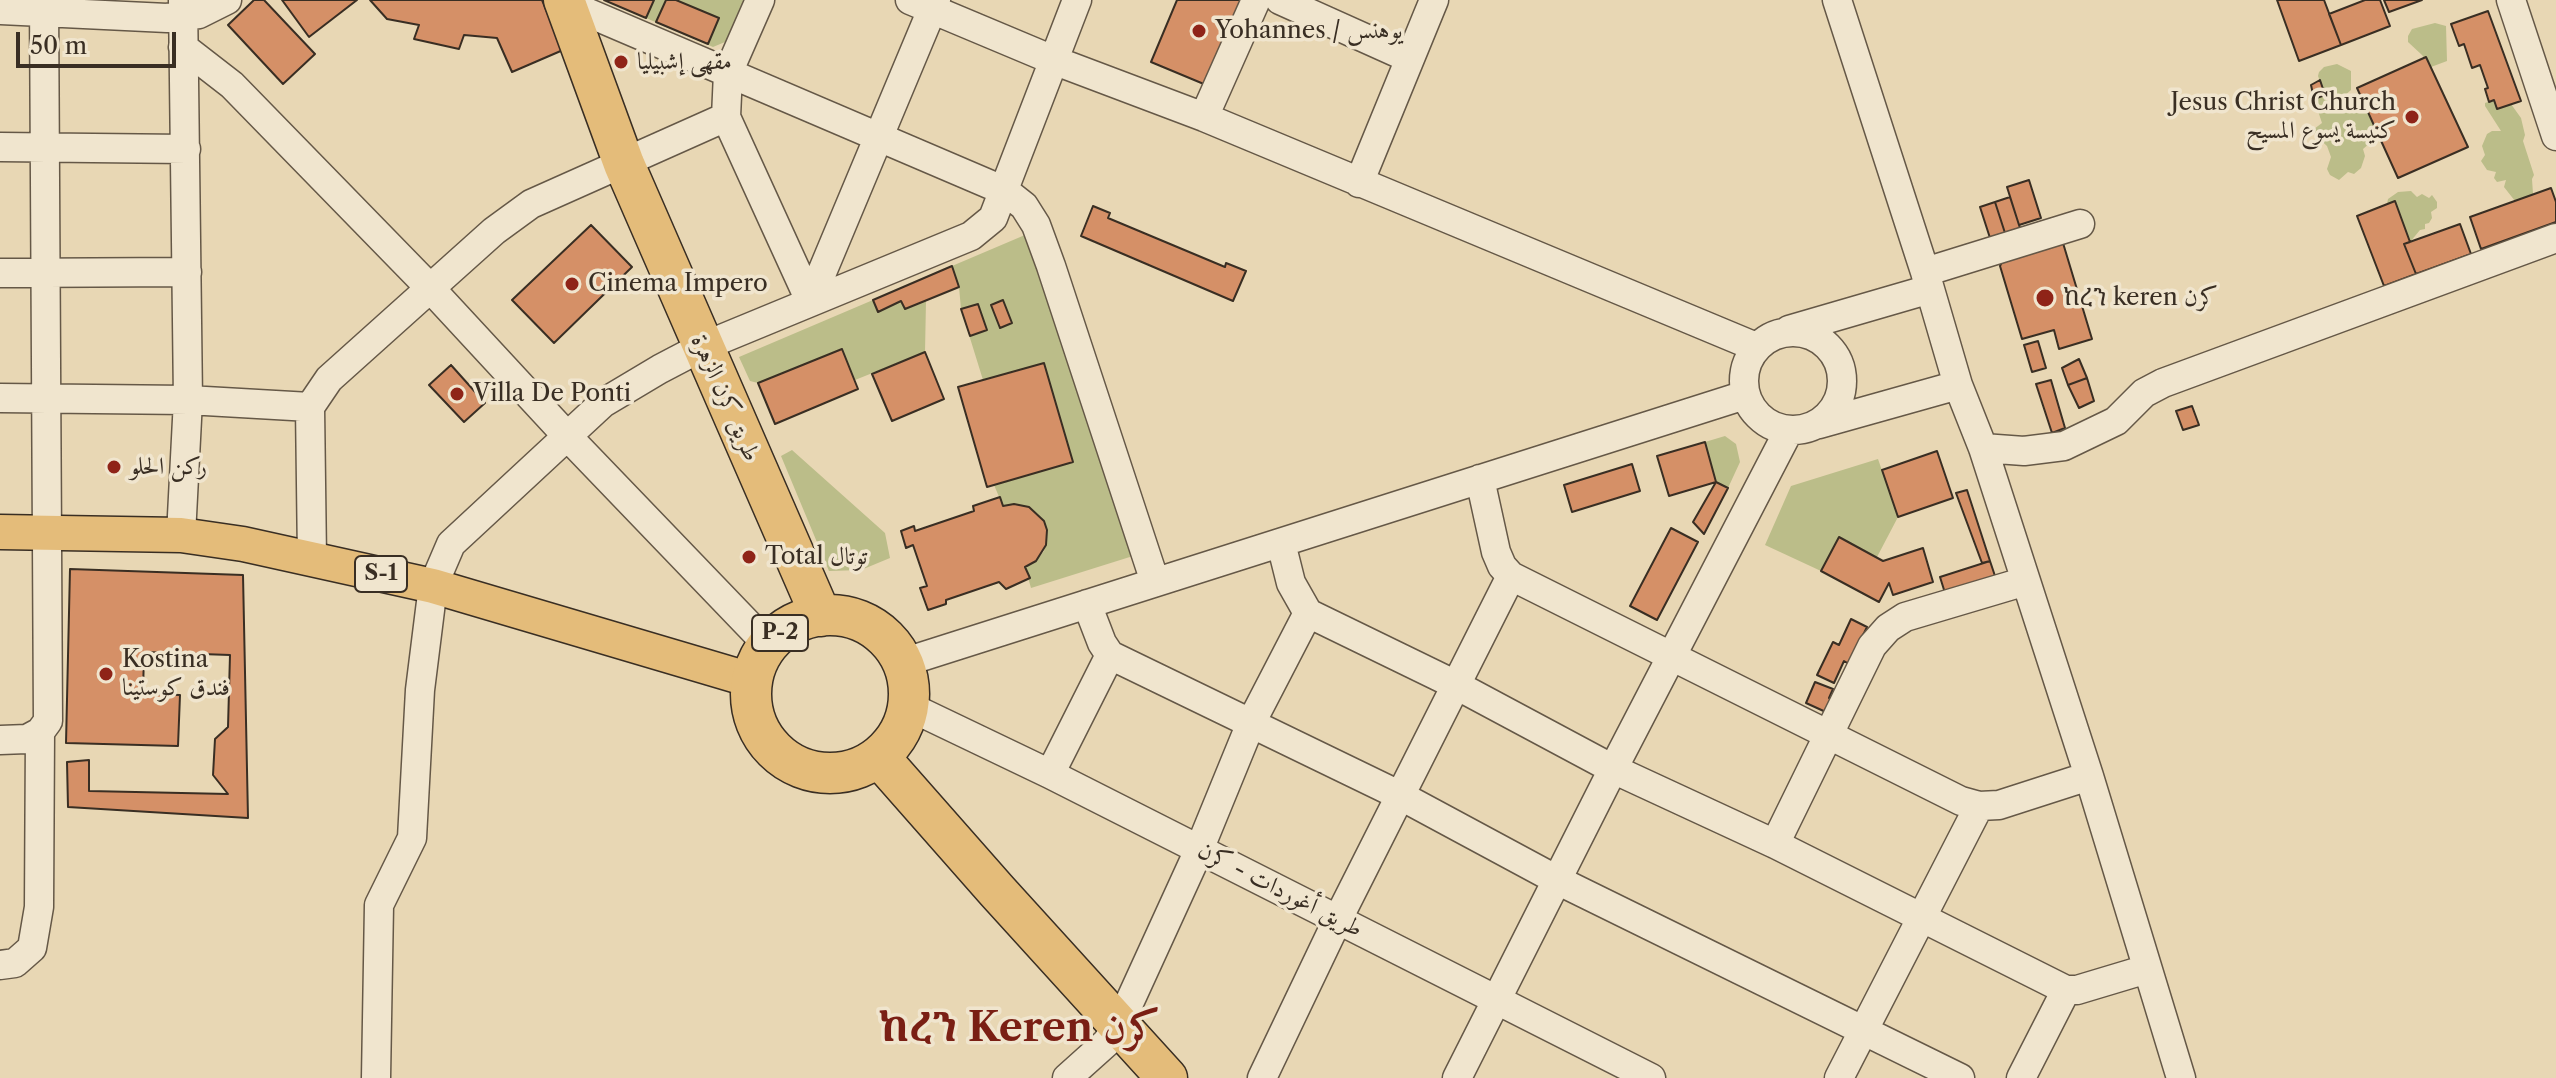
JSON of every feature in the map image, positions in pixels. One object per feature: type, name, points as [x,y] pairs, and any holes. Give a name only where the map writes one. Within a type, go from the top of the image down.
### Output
[{"type":"highway","name":"طريق كرن الزهرة","points":[[565,1],[624,164],[821,616]]},
{"type":"highway","name":"P-2","points":[[879,757],[845,772],[826,774],[807,770],[774,751],[762,736],[750,699],[760,662],[792,625],[821,616],[838,615],[870,626],[883,636],[902,663],[908,684],[908,706]]},
{"type":"highway","points":[[908,706],[903,725],[879,757],[1167,1078]]},
{"type":"main road","name":"S-1","points":[[0,532],[181,535],[243,544],[760,662]]},
{"type":"street","points":[[0,10],[44,6],[183,8],[199,14],[227,0]]},
{"type":"street","points":[[760,0],[728,73],[726,117],[810,301]]},
{"type":"street","points":[[376,1078],[379,905],[412,838],[420,690],[433,586],[451,544],[603,403],[702,347],[971,236],[993,218],[1077,0]]},
{"type":"street","points":[[1204,117],[1256,0]]},
{"type":"street","points":[[1280,0],[1409,58]]},
{"type":"street","points":[[1359,183],[1434,0]]},
{"type":"street","points":[[1837,0],[1928,281],[1958,385],[1983,448],[2089,776],[2181,1078]]},
{"type":"street","points":[[2511,0],[2556,136]]},
{"type":"street","points":[[565,1],[1005,191],[1024,206],[1036,225],[1155,582]]},
{"type":"street","points":[[810,301],[878,136],[926,3],[1053,60],[1204,117],[1756,347]]},
{"type":"street","points":[[0,740],[27,739],[40,732],[48,721],[44,6]]},
{"type":"street","points":[[181,535],[188,400],[183,8]]},
{"type":"street","points":[[183,47],[232,85],[431,289],[568,437],[760,662]]},
{"type":"street","points":[[312,559],[310,407],[329,379],[494,231],[531,204],[726,117]]},
{"type":"street","points":[[0,147],[186,149]]},
{"type":"street","points":[[1958,385],[1802,428],[1762,419],[1745,395],[1743,378],[1747,362],[1756,347],[1768,338],[2080,224]]},
{"type":"street","points":[[1983,448],[2024,451],[2064,446],[2116,421],[2144,393],[2163,383],[2556,238]]},
{"type":"street","points":[[0,273],[187,272]]},
{"type":"street","points":[[1457,1078],[1671,656],[1802,428],[1827,417],[1837,404],[1842,389],[1842,373],[1837,358],[1814,335],[1799,331],[1783,332]]},
{"type":"street","points":[[902,663],[1745,395]]},
{"type":"street","points":[[0,398],[188,400],[310,407]]},
{"type":"street","points":[[1480,479],[1496,552],[1511,576],[1961,801],[1979,806],[1999,805],[2089,776]]},
{"type":"street","points":[[1281,543],[1291,583],[1308,613],[1456,685],[1613,769],[1775,844],[2066,990],[2077,990],[2147,969]]},
{"type":"street","points":[[1262,1078],[1338,919],[1511,576]]},
{"type":"street","points":[[1775,844],[1872,646],[1888,628],[1905,617],[2026,581]]},
{"type":"street","points":[[1087,604],[1110,655],[1401,796],[1557,880],[1960,1078]]},
{"type":"street","points":[[1067,1078],[1106,1043],[1119,1025],[1199,850],[1251,723],[1308,613]]},
{"type":"street","points":[[1050,774],[1110,655]]},
{"type":"street","name":"طريق أغوردات - كرن","points":[[908,706],[1050,774],[1651,1078]]},
{"type":"street","points":[[0,965],[15,963],[32,948],[39,907],[40,732]]},
{"type":"street","points":[[1839,1078],[1979,806]]},
{"type":"street","points":[[2021,1078],[2066,990]]},
{"type":"green space","points":[[654,0],[752,0],[737,37],[713,47],[646,18]]},
{"type":"green space","points":[[2435,23],[2446,26],[2447,61],[2431,67],[2408,42],[2408,36],[2412,29]]},
{"type":"green space","points":[[2337,64],[2351,71],[2351,90],[2343,97],[2348,102],[2348,108],[2360,105],[2366,108],[2374,126],[2366,134],[2370,143],[2363,149],[2365,156],[2361,168],[2354,174],[2348,172],[2339,180],[2327,169],[2331,157],[2314,129],[2322,123],[2314,99],[2325,95],[2319,72],[2324,67]]},
{"type":"green space","points":[[2494,100],[2497,109],[2511,104],[2521,118],[2525,135],[2523,141],[2534,175],[2533,194],[2515,201],[2504,187],[2506,180],[2497,182],[2494,178],[2496,172],[2487,170],[2481,161],[2485,155],[2482,146],[2487,134],[2501,131],[2485,106],[2485,103]]},
{"type":"green space","points":[[2411,191],[2417,197],[2422,194],[2429,198],[2432,195],[2437,208],[2431,212],[2432,218],[2425,224],[2425,229],[2420,230],[2410,242],[2387,204],[2388,199],[2398,192]]},
{"type":"green space","points":[[1032,232],[1133,556],[1031,588],[1025,567],[1036,561],[1044,551],[1047,538],[1044,522],[1029,507],[1014,504],[1003,506],[994,485],[1073,462],[1044,363],[983,380],[961,309],[959,287],[952,266]]},
{"type":"green space","points":[[873,300],[878,311],[901,301],[906,309],[926,301],[925,352],[855,380],[842,349],[758,383],[750,381],[739,357]]},
{"type":"green space","points":[[1725,436],[1736,444],[1740,462],[1728,488],[1716,482],[1705,442]]},
{"type":"green space","points":[[792,450],[885,533],[890,558],[861,570],[829,571],[781,456]]},
{"type":"green space","points":[[1878,459],[1898,517],[1877,557],[1839,537],[1821,571],[1765,545],[1791,486]]},
{"type":"building","points":[[254,0],[264,0],[315,54],[283,84],[228,25]]},
{"type":"building","points":[[282,0],[357,0],[309,37]]},
{"type":"building","points":[[370,0],[542,0],[563,50],[512,72],[497,38],[464,35],[459,49],[414,39],[419,25],[387,19]]},
{"type":"building","points":[[604,0],[654,0],[646,18]]},
{"type":"building","points":[[666,0],[676,0],[719,18],[708,44],[656,22]]},
{"type":"building","name":"Yohannes / يوهنس","points":[[1177,0],[1247,0],[1211,87],[1151,62]]},
{"type":"building","points":[[2277,0],[2324,0],[2341,45],[2299,61]]},
{"type":"building","points":[[2365,0],[2380,0],[2390,26],[2341,45],[2329,14]]},
{"type":"building","points":[[2384,0],[2422,0],[2389,12]]},
{"type":"building","points":[[2488,11],[2521,101],[2497,109],[2494,100],[2489,102],[2480,65],[2472,68],[2464,44],[2459,46],[2451,24]]},
{"type":"building","name":"Jesus Christ Church كنيسة يسوع المسيح","points":[[2426,57],[2468,147],[2398,178],[2357,88]]},
{"type":"building","points":[[2320,80],[2325,95],[2314,99],[2311,85]]},
{"type":"building","points":[[2029,180],[2041,218],[2019,225],[2007,187]]},
{"type":"building","points":[[2551,188],[2556,202],[2556,222],[2481,249],[2470,217]]},
{"type":"building","points":[[2010,197],[2020,228],[2005,233],[1995,202]]},
{"type":"building","points":[[2395,201],[2410,242],[2404,244],[2416,274],[2384,286],[2357,216]]},
{"type":"building","points":[[1995,202],[2005,233],[1990,238],[1980,207]]},
{"type":"building","points":[[1093,206],[1110,213],[1108,218],[1225,267],[1226,263],[1246,271],[1233,301],[1081,236]]},
{"type":"building","points":[[2460,224],[2471,254],[2416,274],[2404,244]]},
{"type":"building","name":"Cinema Impero","points":[[591,225],[632,267],[554,343],[512,300]]},
{"type":"building","name":"ከረን keren كرن","points":[[2063,243],[2092,339],[2059,349],[2054,330],[2022,339],[2000,266],[2003,260]]},
{"type":"building","points":[[952,266],[959,287],[905,309],[901,301],[878,312],[873,300]]},
{"type":"building","points":[[1003,300],[1012,323],[1000,328],[991,305]]},
{"type":"building","points":[[978,304],[987,330],[970,336],[961,309]]},
{"type":"building","points":[[2038,341],[2046,368],[2032,372],[2024,345]]},
{"type":"building","points":[[842,349],[858,389],[775,424],[758,383]]},
{"type":"building","points":[[925,352],[944,399],[892,421],[872,374]]},
{"type":"building","points":[[2079,359],[2087,378],[2068,385],[2062,368]]},
{"type":"building","points":[[1044,363],[1073,462],[987,487],[958,387]]},
{"type":"building","name":"Villa De Ponti","points":[[451,365],[485,403],[464,422],[429,385]]},
{"type":"building","points":[[2087,378],[2094,401],[2079,408],[2068,385]]},
{"type":"building","points":[[2051,380],[2065,428],[2052,433],[2036,384]]},
{"type":"building","points":[[2192,406],[2199,425],[2183,430],[2176,411]]},
{"type":"building","points":[[1705,442],[1716,482],[1669,496],[1657,456]]},
{"type":"building","points":[[1937,451],[1953,498],[1898,517],[1882,470]]},
{"type":"building","points":[[1632,464],[1640,491],[1572,512],[1564,485]]},
{"type":"building","points":[[1716,482],[1728,488],[1704,534],[1693,522]]},
{"type":"building","points":[[1967,490],[1990,561],[1982,563],[1956,493]]},
{"type":"building","points":[[1000,497],[1003,506],[1014,504],[1029,507],[1044,521],[1046,545],[1036,561],[1025,567],[1030,578],[1006,589],[999,582],[946,600],[946,604],[928,610],[920,588],[927,586],[913,545],[906,548],[901,531],[914,526],[915,531],[974,511],[973,506]]},
{"type":"building","points":[[1671,528],[1698,542],[1657,620],[1630,606]]},
{"type":"building","points":[[1839,537],[1883,561],[1923,548],[1933,582],[1893,595],[1889,583],[1879,602],[1821,571]]},
{"type":"building","points":[[1990,561],[1995,576],[1945,593],[1940,577]]},
{"type":"building","name":"Kostina فندق كوستينا","points":[[70,569],[243,575],[248,818],[68,807],[67,762],[89,760],[89,791],[228,794],[213,775],[215,739],[228,727],[230,655],[144,652],[143,694],[180,695],[178,746],[66,743]]},
{"type":"building","points":[[1851,619],[1867,627],[1849,664],[1844,661],[1834,683],[1817,675],[1833,642],[1839,645]]},
{"type":"building","points":[[1815,682],[1833,689],[1828,713],[1806,703]]},
{"type":"place","name":"Yohannes / يوهنس","points":[[1199,31]]},
{"type":"place","name":"مقهى إشبيليا","points":[[621,62]]},
{"type":"place","name":"Jesus Christ Church كنيسة يسوع المسيح","points":[[2412,117]]},
{"type":"place","name":"Cinema Impero","points":[[572,284]]},
{"type":"place","name":"ከረን keren كرن","points":[[2045,298]]},
{"type":"place","name":"Villa De Ponti","points":[[457,394]]},
{"type":"place","name":"ركن الحلو","points":[[114,467]]},
{"type":"place","name":"Total توتال","points":[[749,557]]},
{"type":"place","name":"Kostina فندق كوستينا","points":[[106,674]]},
{"type":"district","name":"ከረን Keren كرن","points":[[1019,1029]]}]
